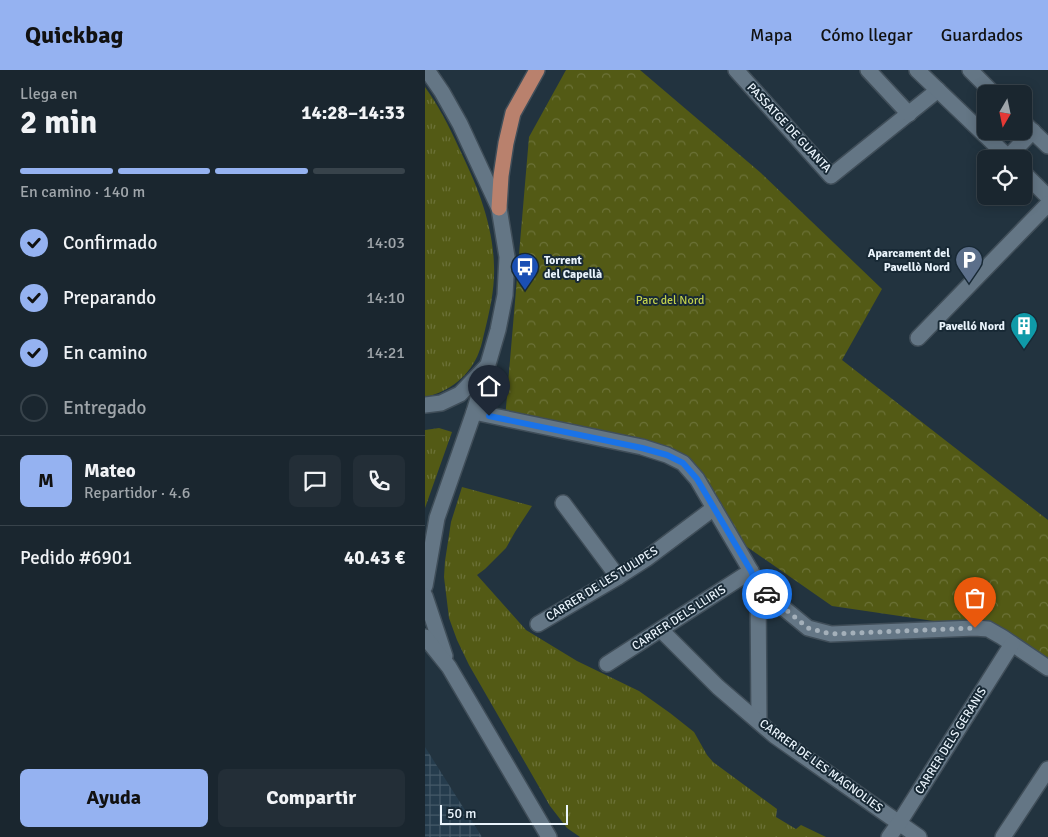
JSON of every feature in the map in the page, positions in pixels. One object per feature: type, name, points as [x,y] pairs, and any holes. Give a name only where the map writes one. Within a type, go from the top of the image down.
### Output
[{"type":"main road","points":[[499,208],[501,176],[513,113],[537,70]]},
{"type":"street","points":[[425,586],[437,518],[474,412],[498,330],[505,296],[507,257],[499,208],[460,124],[427,70]]},
{"type":"street","name":"PASSATGE DE GUANTA","points":[[736,70],[831,176],[938,90]]},
{"type":"street","points":[[868,70],[909,114]]},
{"type":"street","points":[[917,70],[1001,150]]},
{"type":"street","points":[[970,70],[985,85]]},
{"type":"street","points":[[1033,132],[1048,146]]},
{"type":"street","points":[[1032,181],[1048,197]]},
{"type":"street","points":[[918,338],[1048,204]]},
{"type":"street","points":[[425,405],[441,403],[460,394],[489,364]]},
{"type":"street","points":[[474,412],[642,448],[667,455],[683,463],[697,479],[751,571],[758,588],[759,721]]},
{"type":"street","points":[[563,503],[618,577]]},
{"type":"street","name":"CARRER DE LES TULIPES","points":[[539,624],[646,559],[714,508]]},
{"type":"street","name":"CARRER DELS LLIRIS","points":[[607,664],[751,571]]},
{"type":"street","points":[[758,588],[808,628],[821,632],[831,634],[988,629],[1048,668]]},
{"type":"street","points":[[425,596],[449,667]]},
{"type":"street","name":"CARRER DE LES MAGNOLIES","points":[[661,630],[718,686],[775,736],[919,837]]},
{"type":"street","points":[[425,637],[449,667],[539,830],[549,837]]},
{"type":"street","name":"CARRER DELS GERANIS","points":[[889,837],[1012,644]]},
{"type":"street","points":[[1003,837],[1048,769]]},
{"type":"street","points":[[539,830],[557,837]]},
{"type":"shaded area","points":[[425,747],[482,837],[425,837]]},
{"type":"green space","name":"Parc del Nord","points":[[566,70],[640,70],[761,173],[882,289],[842,360],[1048,520],[1048,672],[988,629],[832,606],[730,535],[677,460],[505,419],[529,137]]},
{"type":"green space","points":[[425,87],[447,123],[483,204],[491,235],[494,274],[489,315],[481,347],[475,361],[458,381],[443,391],[426,397],[425,397]]},
{"type":"green space","points":[[439,428],[452,432],[425,508],[425,430]]},
{"type":"green space","points":[[462,487],[532,506],[506,548],[477,575],[526,630],[577,661],[639,691],[694,732],[713,762],[777,809],[776,817],[796,829],[801,825],[826,837],[580,837],[567,828],[550,806],[469,665],[449,618],[444,577],[445,561],[451,522]]},
{"type":"way so far","points":[[767,594],[808,628],[831,634],[975,628]]},
{"type":"place","name":"Aparcament del Pavellò Nord","points":[[969,284]]},
{"type":"place","name":"Torrent del Capellà","points":[[525,291]]},
{"type":"place","name":"Pavelló Nord","points":[[1024,350]]},
{"type":"route","points":[[489,416],[642,448],[667,455],[683,463],[697,479],[751,571],[758,588],[767,594]]}]
